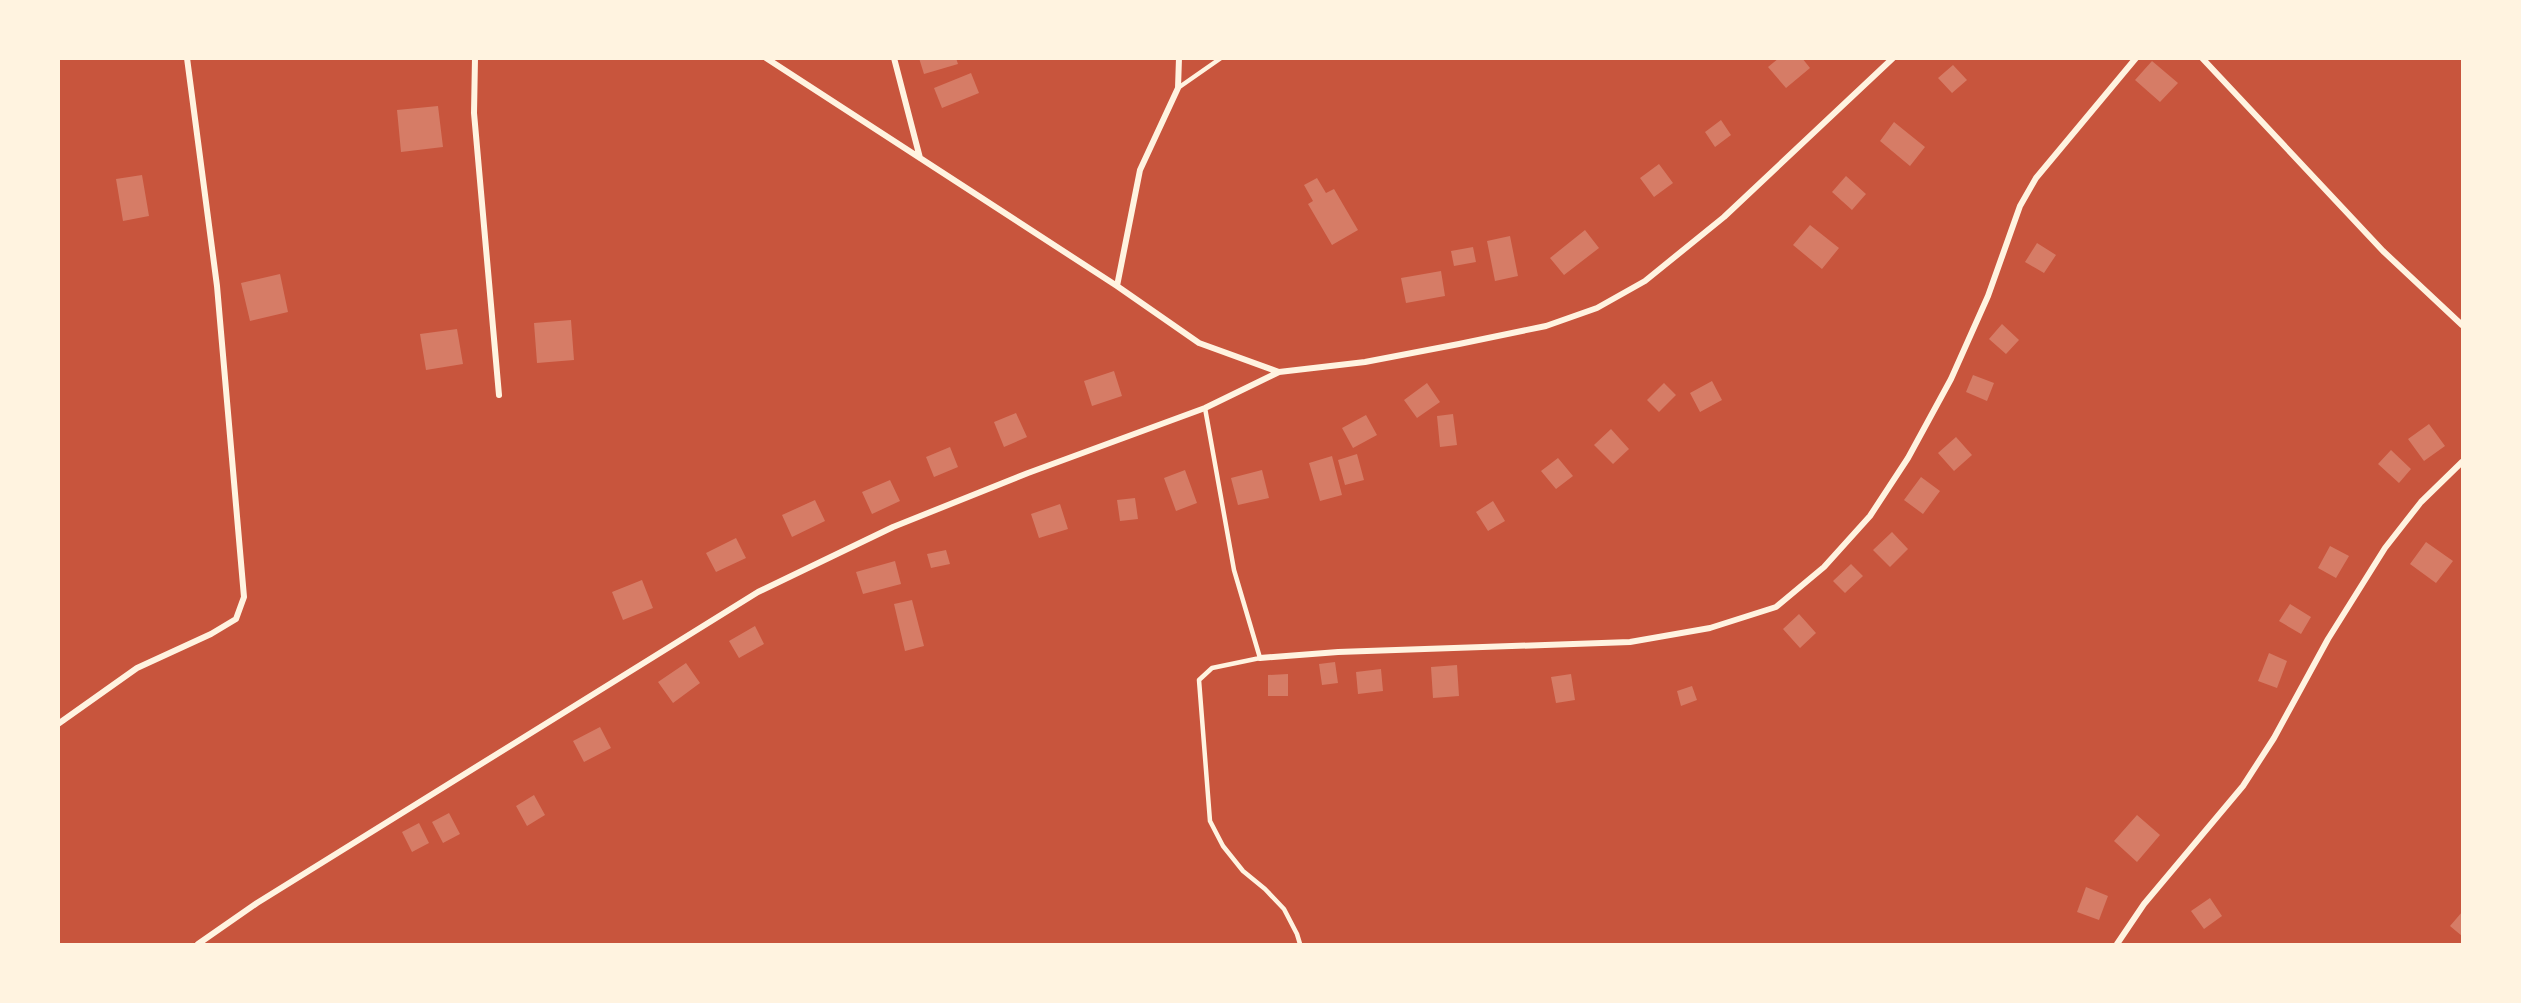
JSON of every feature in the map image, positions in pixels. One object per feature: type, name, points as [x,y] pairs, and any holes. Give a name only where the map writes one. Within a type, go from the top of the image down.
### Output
[{"type":"street","points":[[58,724],[136,668],[211,634],[236,619],[244,597],[217,286],[187,58]]},
{"type":"street","points":[[475,58],[474,113],[499,395]]},
{"type":"street","points":[[766,58],[1117,285],[1199,343],[1279,372]]},
{"type":"street","points":[[894,58],[920,158]]},
{"type":"street","points":[[1117,285],[1140,170],[1178,88],[1179,58]]},
{"type":"street","points":[[198,945],[257,903],[758,592],[892,527],[1028,473],[1205,408],[1279,372],[1365,362],[1459,344],[1546,326],[1597,308],[1645,281],[1724,217],[1893,58]]},
{"type":"street","points":[[1260,658],[1338,652],[1630,642],[1710,628],[1776,607],[1824,567],[1870,516],[1908,458],[1951,379],[1988,296],[2020,206],[2036,178],[2136,58]]},
{"type":"street","points":[[2202,58],[2383,251],[2463,326]]},
{"type":"street","points":[[2117,945],[2151,895],[2243,786],[2274,738],[2328,639],[2385,548],[2421,502],[2463,462]]},
{"type":"lane","points":[[1178,88],[1221,58]]},
{"type":"lane","points":[[1205,408],[1234,570],[1260,658],[1212,668],[1199,680],[1210,821],[1222,846],[1243,871],[1284,909],[1300,945]]},
{"type":"building","points":[[919,58],[956,58],[958,64],[924,74]]},
{"type":"building","points":[[1779,58],[1802,58],[1810,68],[1786,88],[1768,67]]},
{"type":"building","points":[[2152,61],[2178,83],[2160,102],[2135,80]]},
{"type":"building","points":[[1953,65],[1967,80],[1952,93],[1938,78]]},
{"type":"building","points":[[971,73],[979,93],[942,108],[934,88]]},
{"type":"building","points":[[438,106],[443,147],[401,152],[397,110]]},
{"type":"building","points":[[1721,120],[1731,135],[1715,147],[1705,132]]},
{"type":"building","points":[[1894,122],[1925,147],[1910,166],[1880,141]]},
{"type":"building","points":[[1659,164],[1673,183],[1654,197],[1640,178]]},
{"type":"building","points":[[142,175],[149,216],[123,221],[116,179]]},
{"type":"building","points":[[1846,176],[1866,194],[1852,210],[1832,192]]},
{"type":"building","points":[[1317,178],[1326,193],[1334,189],[1358,230],[1332,245],[1308,204],[1313,201],[1304,185]]},
{"type":"building","points":[[1810,225],[1839,248],[1822,269],[1793,245]]},
{"type":"building","points":[[1585,230],[1599,248],[1564,275],[1550,258]]},
{"type":"building","points":[[1510,236],[1518,276],[1495,281],[1487,241]]},
{"type":"building","points":[[2037,243],[2056,255],[2044,273],[2025,262]]},
{"type":"building","points":[[1473,247],[1476,262],[1454,266],[1451,251]]},
{"type":"building","points":[[1441,271],[1445,296],[1406,303],[1401,278]]},
{"type":"building","points":[[280,274],[288,312],[250,321],[241,283]]},
{"type":"building","points":[[571,320],[574,360],[537,363],[534,323]]},
{"type":"building","points":[[2002,324],[2019,340],[2006,354],[1989,339]]},
{"type":"building","points":[[457,329],[463,364],[426,370],[420,334]]},
{"type":"building","points":[[1114,371],[1122,396],[1092,406],[1084,381]]},
{"type":"building","points":[[1973,375],[1994,383],[1987,401],[1966,392]]},
{"type":"building","points":[[1712,381],[1722,400],[1700,412],[1690,393]]},
{"type":"building","points":[[1427,383],[1440,402],[1417,418],[1404,400]]},
{"type":"building","points":[[1664,383],[1676,395],[1659,412],[1647,400]]},
{"type":"building","points":[[1016,413],[1027,437],[1004,447],[994,422]]},
{"type":"building","points":[[1453,414],[1457,445],[1440,447],[1437,416]]},
{"type":"building","points":[[1366,415],[1377,435],[1353,448],[1342,428]]},
{"type":"building","points":[[2429,424],[2445,446],[2424,461],[2408,439]]},
{"type":"building","points":[[1611,429],[1629,449],[1613,464],[1594,445]]},
{"type":"building","points":[[1956,437],[1972,455],[1954,471],[1938,453]]},
{"type":"building","points":[[950,447],[958,467],[934,477],[926,457]]},
{"type":"building","points":[[2391,450],[2411,469],[2399,483],[2378,464]]},
{"type":"building","points":[[1357,454],[1364,480],[1345,485],[1338,460]]},
{"type":"building","points":[[1332,456],[1342,495],[1320,501],[1309,463]]},
{"type":"building","points":[[1558,458],[1573,476],[1556,489],[1541,471]]},
{"type":"building","points":[[1185,470],[1197,503],[1176,511],[1164,478]]},
{"type":"building","points":[[1262,470],[1269,498],[1238,505],[1231,478]]},
{"type":"building","points":[[1921,477],[1940,491],[1923,514],[1904,500]]},
{"type":"building","points":[[890,480],[900,501],[872,514],[862,492]]},
{"type":"building","points":[[1135,498],[1138,519],[1120,521],[1117,500]]},
{"type":"building","points":[[815,500],[825,521],[792,537],[782,515]]},
{"type":"building","points":[[1493,501],[1505,521],[1488,531],[1476,512]]},
{"type":"building","points":[[1060,504],[1068,529],[1039,538],[1031,514]]},
{"type":"building","points":[[1892,532],[1908,549],[1890,567],[1873,550]]},
{"type":"building","points":[[736,538],[746,558],[716,572],[706,553]]},
{"type":"building","points":[[2426,542],[2453,561],[2436,583],[2410,564]]},
{"type":"building","points":[[2330,546],[2349,556],[2336,578],[2318,568]]},
{"type":"building","points":[[946,550],[950,564],[931,568],[927,554]]},
{"type":"building","points":[[895,561],[901,584],[863,594],[856,572]]},
{"type":"building","points":[[1851,564],[1863,576],[1845,593],[1833,581]]},
{"type":"building","points":[[642,580],[653,608],[623,620],[612,592]]},
{"type":"building","points":[[912,600],[924,646],[905,651],[894,604]]},
{"type":"building","points":[[2290,604],[2311,617],[2301,634],[2279,621]]},
{"type":"building","points":[[1799,614],[1816,633],[1800,648],[1783,629]]},
{"type":"building","points":[[755,626],[764,644],[739,658],[729,641]]},
{"type":"building","points":[[2269,653],[2287,661],[2277,688],[2258,681]]},
{"type":"building","points":[[1335,662],[1338,683],[1322,685],[1319,664]]},
{"type":"building","points":[[686,663],[700,683],[673,703],[658,682]]},
{"type":"building","points":[[1457,665],[1459,696],[1433,698],[1431,667]]},
{"type":"building","points":[[1381,669],[1383,691],[1358,694],[1356,672]]},
{"type":"building","points":[[1288,674],[1288,696],[1268,696],[1268,675]]},
{"type":"building","points":[[1571,674],[1575,700],[1556,703],[1551,677]]},
{"type":"building","points":[[1692,686],[1697,700],[1681,706],[1677,691]]},
{"type":"building","points":[[600,727],[611,748],[584,762],[573,741]]},
{"type":"building","points":[[534,795],[545,815],[527,826],[516,806]]},
{"type":"building","points":[[449,813],[460,834],[443,843],[432,822]]},
{"type":"building","points":[[2137,815],[2160,835],[2137,862],[2114,841]]},
{"type":"building","points":[[419,823],[429,843],[412,852],[402,832]]},
{"type":"building","points":[[2086,887],[2108,896],[2099,920],[2077,912]]},
{"type":"building","points":[[2210,898],[2222,916],[2204,929],[2191,911]]},
{"type":"building","points":[[2462,912],[2462,936],[2450,926]]}]
